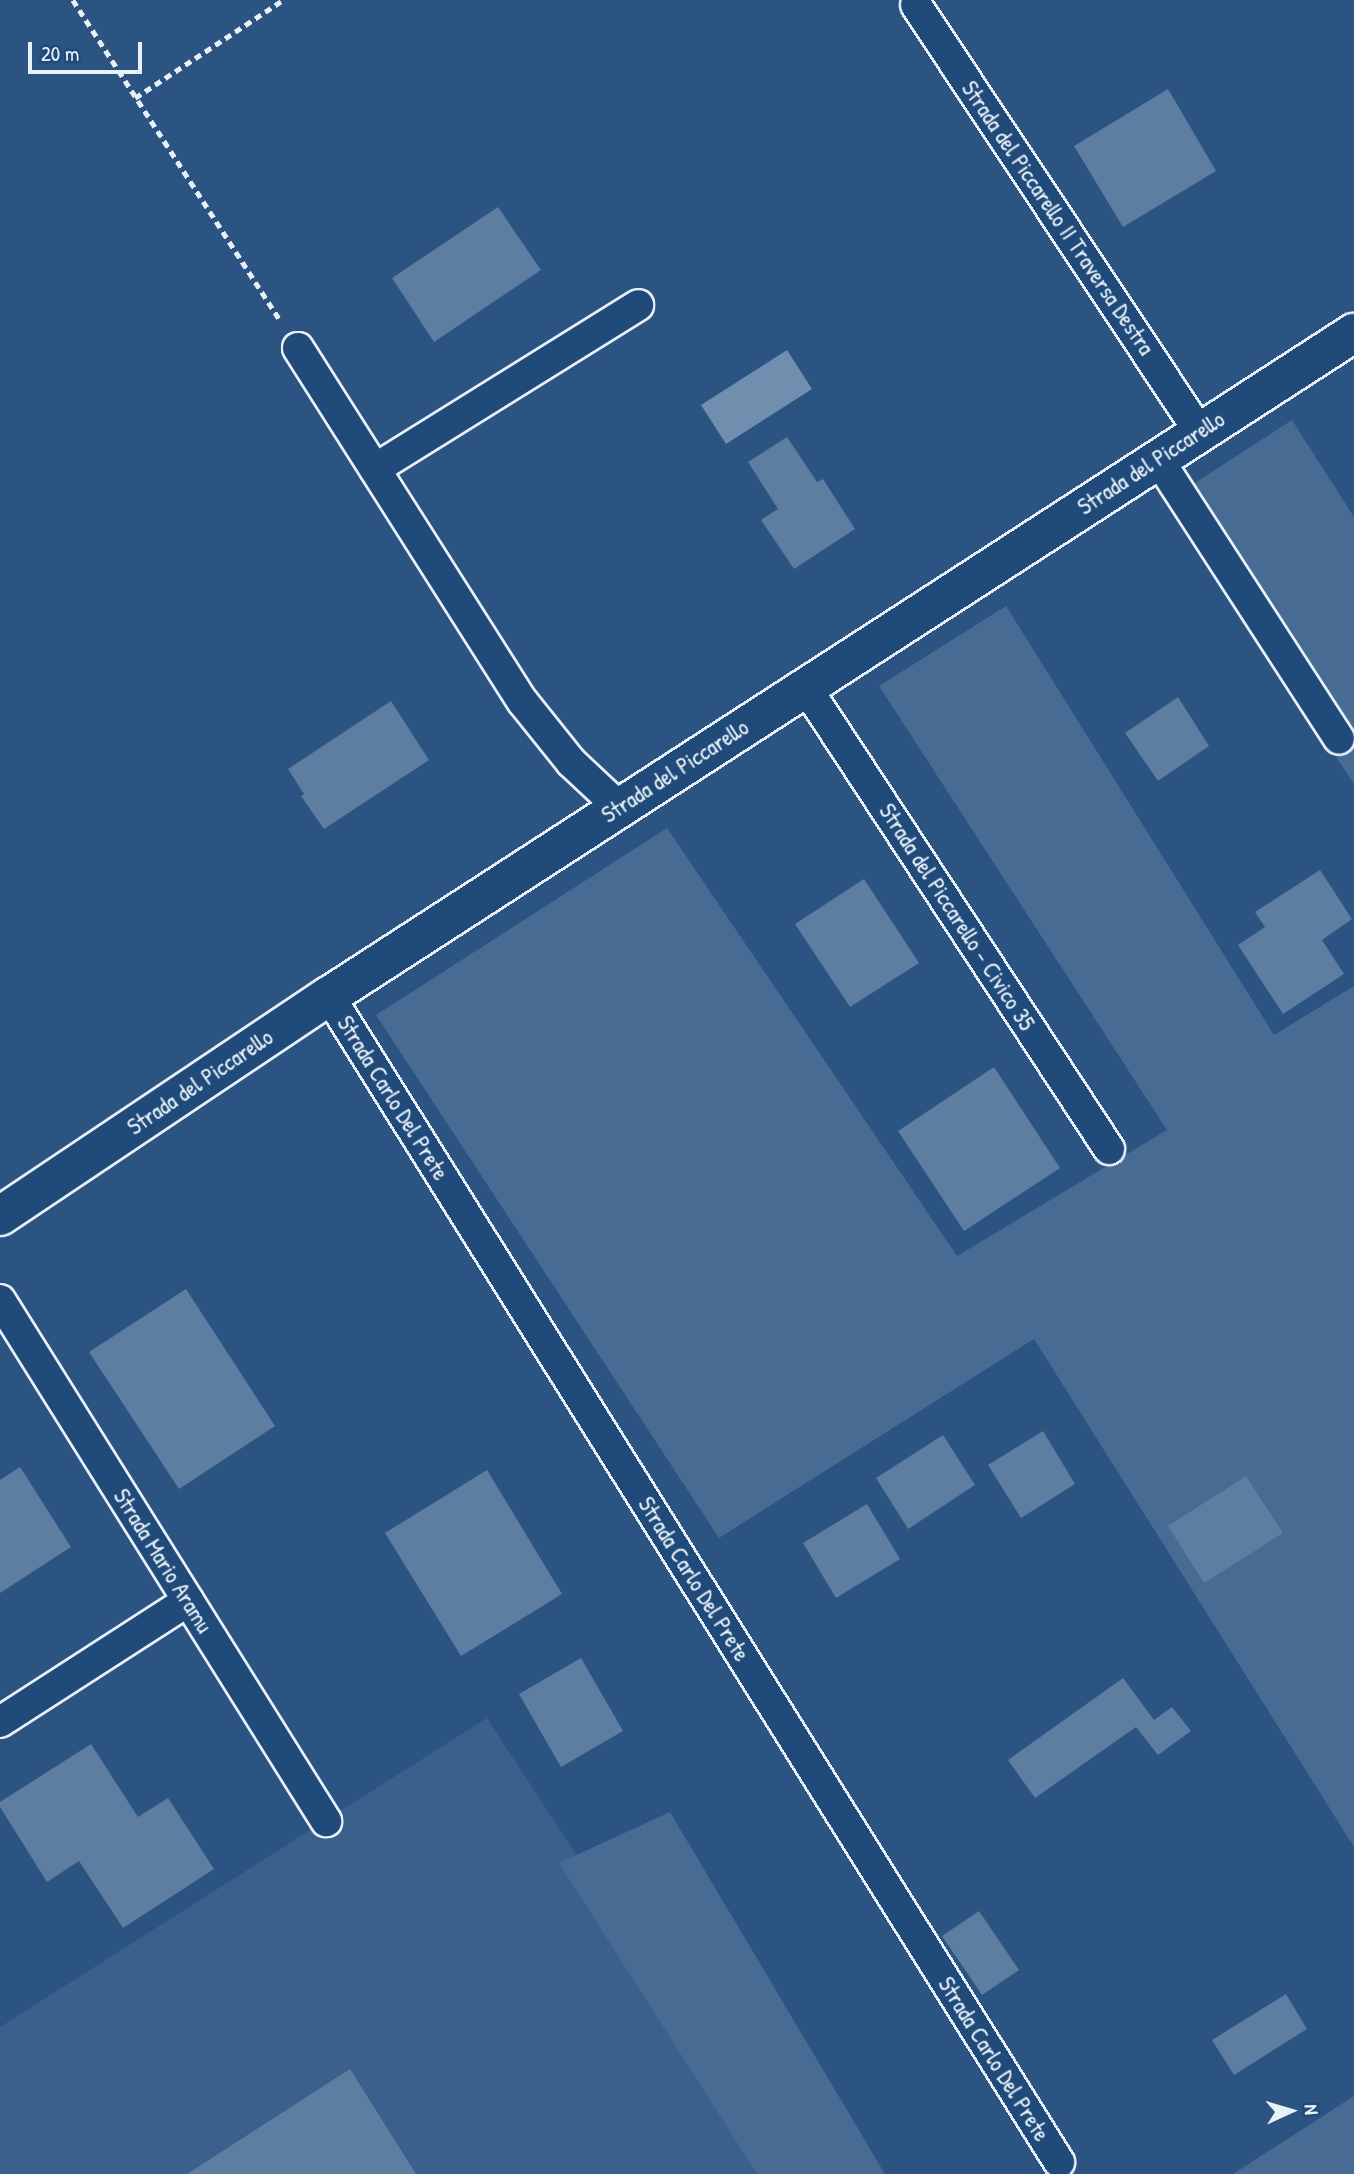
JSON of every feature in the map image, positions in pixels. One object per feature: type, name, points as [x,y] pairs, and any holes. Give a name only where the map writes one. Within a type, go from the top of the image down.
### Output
[{"type":"street","name":"Strada del Piccarello II Traversa Destra","points":[[916,5],[1199,431]]},
{"type":"street","points":[[375,469],[638,305]]},
{"type":"street","name":"Strada del Piccarello","points":[[0,1216],[329,996],[1354,333]]},
{"type":"street","points":[[298,348],[523,702],[572,762],[619,807]]},
{"type":"street","points":[[1158,459],[1339,739]]},
{"type":"street","name":"Strada del Piccarello - Civico 35","points":[[805,686],[1109,1149]]},
{"type":"street","name":"Strada Carlo Del Prete","points":[[329,996],[1059,2161]]},
{"type":"street","name":"Strada Mario Aramu","points":[[0,1300],[326,1821]]},
{"type":"street","points":[[0,1722],[188,1601]]},
{"type":"path","points":[[73,0],[298,348]]},
{"type":"path","points":[[135,98],[283,0]]},
{"type":"shaded area","points":[[787,350],[812,389],[726,444],[701,405]]},
{"type":"shaded area","points":[[1292,420],[1354,517],[1354,784],[1167,501]]},
{"type":"shaded area","points":[[1006,606],[1274,1035],[1354,986],[1354,1847],[1034,1339],[719,1538],[376,1015],[667,828],[957,1256],[1167,1130],[879,686]]},
{"type":"shaded area","points":[[487,1718],[785,2174],[0,2174],[0,2027]]},
{"type":"shaded area","points":[[670,1812],[885,2174],[757,2174],[559,1863]]},
{"type":"shaded area","points":[[1354,2096],[1354,2174],[1233,2174]]},
{"type":"building","points":[[1168,89],[1216,171],[1123,227],[1074,146]]},
{"type":"building","points":[[498,207],[541,270],[434,342],[392,278]]},
{"type":"building","points":[[787,437],[817,482],[823,479],[855,529],[794,569],[761,520],[778,509],[748,462]]},
{"type":"building","points":[[1178,697],[1209,746],[1158,781],[1125,733]]},
{"type":"building","points":[[391,701],[429,760],[324,829],[301,796],[304,794],[288,769]]},
{"type":"building","points":[[1320,870],[1352,919],[1322,940],[1344,974],[1283,1014],[1238,945],[1265,927],[1255,912]]},
{"type":"building","points":[[864,879],[919,963],[850,1007],[795,924]]},
{"type":"building","points":[[994,1067],[1060,1168],[964,1231],[898,1131]]},
{"type":"building","points":[[186,1289],[275,1426],[179,1489],[89,1352]]},
{"type":"building","points":[[1043,1431],[1075,1484],[1021,1518],[988,1465]]},
{"type":"building","points":[[943,1435],[975,1485],[908,1529],[876,1478]]},
{"type":"building","points":[[20,1467],[71,1547],[0,1593],[0,1480]]},
{"type":"building","points":[[487,1470],[562,1594],[461,1656],[385,1533]]},
{"type":"building","points":[[1246,1476],[1283,1533],[1204,1583],[1168,1526]]},
{"type":"building","points":[[867,1504],[900,1559],[836,1598],[803,1543]]},
{"type":"building","points":[[581,1658],[623,1731],[561,1767],[519,1694]]},
{"type":"building","points":[[1123,1678],[1154,1720],[1172,1707],[1191,1731],[1158,1755],[1136,1727],[1035,1798],[1008,1760]]},
{"type":"building","points":[[91,1744],[138,1817],[168,1798],[214,1869],[123,1928],[79,1861],[47,1882],[0,1807],[0,1802]]},
{"type":"building","points":[[979,1911],[1019,1970],[982,1995],[942,1936]]},
{"type":"building","points":[[1286,1994],[1307,2029],[1234,2075],[1212,2040]]},
{"type":"building","points":[[350,2069],[416,2174],[187,2174]]}]
